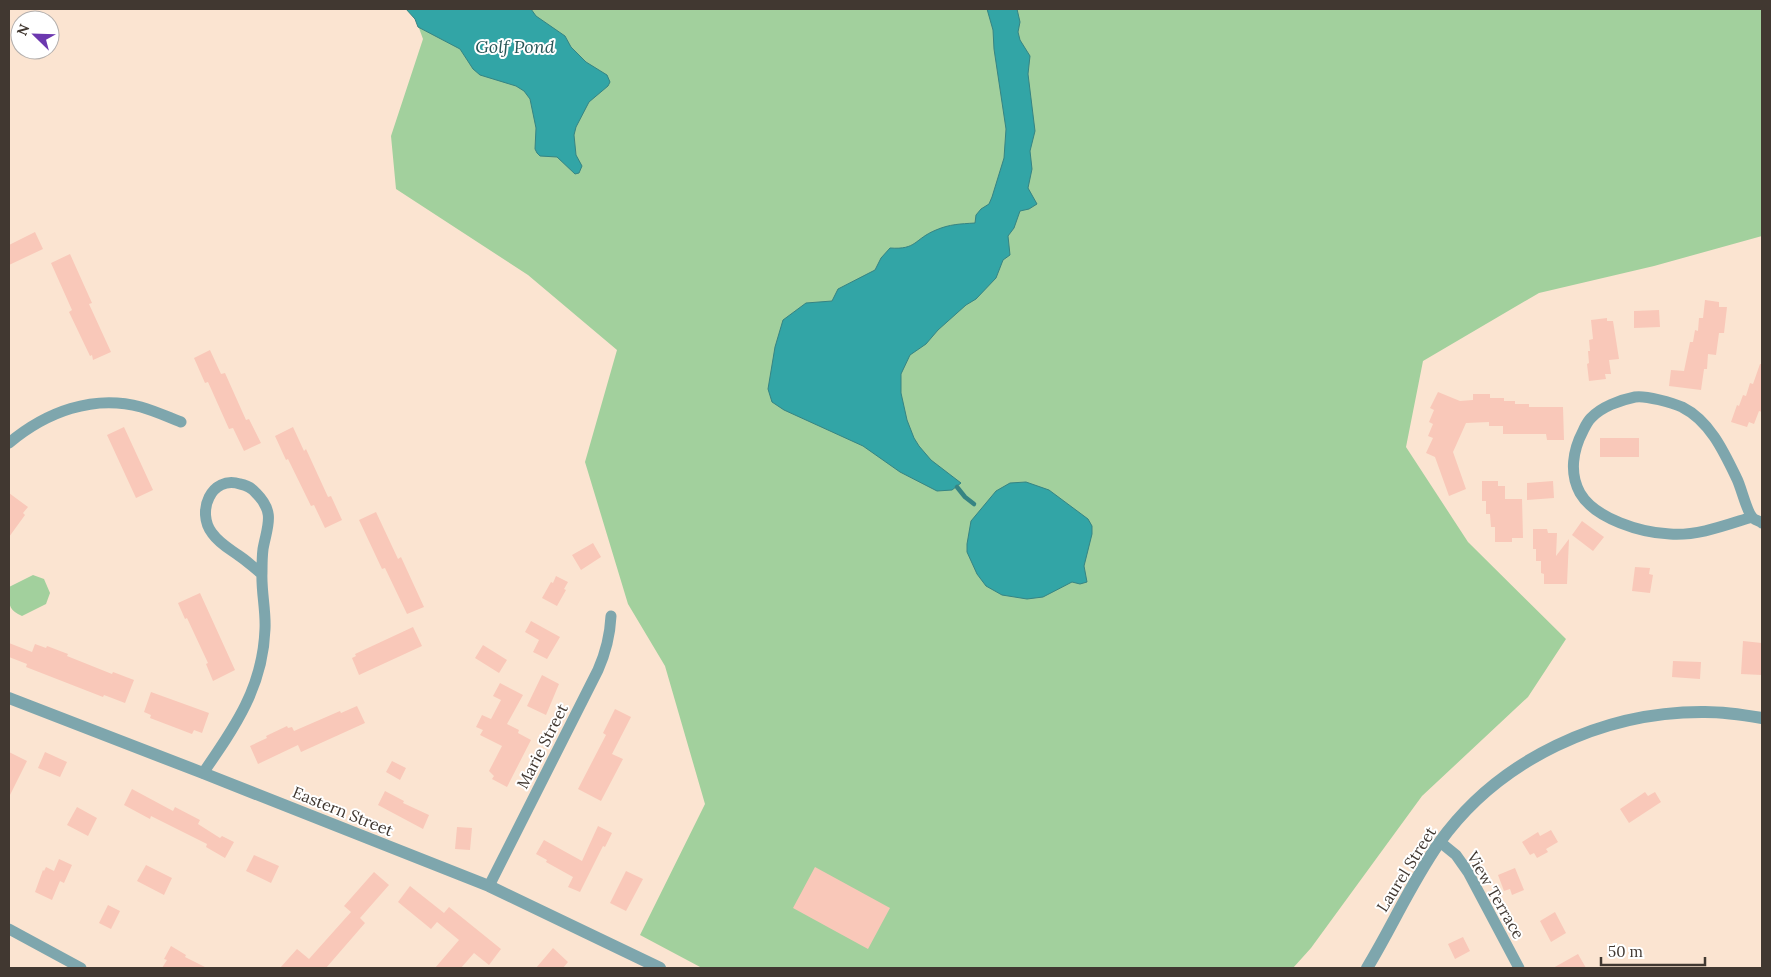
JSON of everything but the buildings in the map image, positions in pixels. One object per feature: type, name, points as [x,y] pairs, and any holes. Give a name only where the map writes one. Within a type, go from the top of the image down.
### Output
[{"type":"street","points":[[1637,396],[1664,401],[1683,408],[1701,420],[1717,439],[1757,520],[1698,532],[1672,534],[1642,530],[1617,522],[1593,508],[1580,494],[1574,478],[1573,459],[1576,444],[1590,419],[1607,406],[1637,396]]},
{"type":"street","points":[[9,443],[43,420],[80,405],[108,402],[140,407],[181,422]]},
{"type":"street","points":[[203,773],[236,725],[257,681],[265,628],[262,574],[263,549],[269,524],[265,505],[254,491],[247,486],[231,482],[223,483],[215,488],[208,497],[205,516],[211,532],[226,548],[239,555],[262,574]]},
{"type":"street","name":"Marie Street","points":[[489,886],[598,670],[610,635],[611,616]]},
{"type":"street","name":"Eastern Street","points":[[9,698],[489,886],[660,968]]},
{"type":"street","name":"Laurel Street","points":[[1367,968],[1422,868],[1440,842],[1474,803],[1517,768],[1550,749],[1583,734],[1634,719],[1662,714],[1706,712],[1762,718]]},
{"type":"street","name":"View Terrace","points":[[1440,842],[1456,855],[1468,872],[1519,968]]},
{"type":"street","points":[[9,929],[81,968]]},
{"type":"green space","points":[[412,9],[1762,9],[1762,236],[1654,266],[1539,293],[1423,361],[1406,447],[1468,542],[1566,639],[1528,697],[1422,796],[1311,948],[1293,968],[702,968],[640,935],[705,804],[665,666],[628,604],[585,462],[617,350],[528,275],[396,189],[391,136],[423,39]]},
{"type":"green space","points":[[33,575],[44,579],[50,593],[46,604],[22,616],[11,608],[9,587]]},
{"type":"water","name":"Golf Pond","points":[[406,9],[531,9],[536,16],[565,36],[571,47],[586,62],[607,75],[610,82],[608,86],[589,102],[576,127],[574,135],[576,155],[582,166],[579,173],[575,174],[557,157],[540,156],[537,153],[535,149],[536,128],[530,99],[524,91],[516,86],[480,75],[473,69],[460,49],[418,27],[415,19]]},
{"type":"water","points":[[987,9],[1017,9],[1020,22],[1018,32],[1020,40],[1030,56],[1028,74],[1035,131],[1030,151],[1032,169],[1028,188],[1037,204],[1029,209],[1020,211],[1014,228],[1008,236],[1010,255],[1003,260],[996,278],[976,299],[966,305],[938,330],[926,344],[910,355],[901,374],[901,393],[907,420],[914,438],[931,460],[961,483],[952,490],[937,491],[900,472],[863,446],[784,410],[772,402],[768,389],[775,347],[783,320],[806,303],[832,301],[838,289],[875,270],[881,258],[890,248],[911,246],[929,233],[946,227],[975,223],[976,215],[989,204],[1004,158],[1006,129],[993,30]]},
{"type":"water","points":[[1026,482],[1049,490],[1088,519],[1092,526],[1092,534],[1084,566],[1087,582],[1080,584],[1072,582],[1043,597],[1027,599],[1002,595],[986,586],[977,574],[967,552],[971,521],[996,491],[1010,483]]},
{"type":"waterway","points":[[957,487],[974,504]]}]
